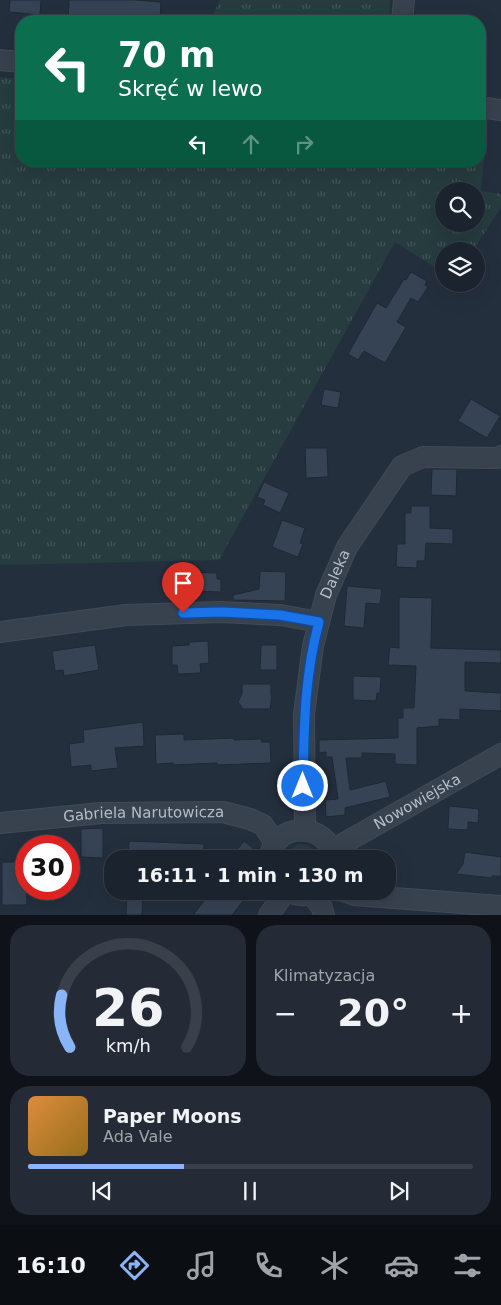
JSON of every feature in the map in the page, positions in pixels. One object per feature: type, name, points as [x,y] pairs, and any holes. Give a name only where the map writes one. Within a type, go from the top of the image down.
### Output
[{"type":"street","points":[[403,15],[404,0]]},
{"type":"street","points":[[0,60],[15,61]]},
{"type":"street","points":[[486,108],[501,110]]},
{"type":"street","name":"Daleka","points":[[305,830],[304,714],[312,646],[326,595],[347,547],[402,466],[423,457],[497,458],[501,456]]},
{"type":"street","points":[[0,632],[126,615],[222,612],[280,615],[319,622]]},
{"type":"street","name":"Nowowiejska","points":[[340,850],[501,754]]},
{"type":"street","name":"Gabriela Narutowicza","points":[[0,823],[101,813],[223,812],[250,819],[263,825],[272,850]]},
{"type":"street","points":[[273,850],[283,836],[293,831],[305,830],[315,832],[324,838],[331,850]]},
{"type":"street","points":[[396,898],[501,906]]},
{"type":"street","points":[[269,915],[279,900]]},
{"type":"street","points":[[318,900],[324,915]]},
{"type":"green space","points":[[220,0],[390,0],[389,15],[213,15]]},
{"type":"green space","points":[[0,77],[15,78],[15,167],[483,167],[482,182],[435,182],[435,232],[485,232],[485,192],[501,194],[501,207],[479,242],[435,242],[435,267],[395,242],[219,560],[0,565]]},
{"type":"green space","points":[[298,844],[305,845],[313,850],[289,850]]},
{"type":"building","points":[[10,0],[41,0],[40,15],[9,12]]},
{"type":"building","points":[[69,0],[161,2],[160,15],[68,15]]},
{"type":"building","points":[[411,272],[427,281],[425,285],[428,287],[418,302],[411,298],[397,322],[406,327],[385,363],[364,351],[358,360],[348,354],[377,303],[386,308],[404,279],[406,280]]},
{"type":"building","points":[[324,389],[341,392],[338,408],[321,405]]},
{"type":"building","points":[[471,399],[500,416],[487,438],[458,421]]},
{"type":"building","points":[[305,448],[327,448],[328,477],[306,478]]},
{"type":"building","points":[[432,469],[457,469],[456,496],[431,495]]},
{"type":"building","points":[[264,482],[289,493],[280,513],[263,505],[265,500],[257,497]]},
{"type":"building","points":[[411,506],[430,506],[430,528],[453,529],[453,544],[426,543],[425,561],[417,561],[417,568],[396,567],[397,544],[405,544],[405,513],[411,513]]},
{"type":"building","points":[[282,520],[305,528],[300,543],[303,544],[298,557],[272,547]]},
{"type":"building","points":[[260,571],[286,572],[285,601],[233,600],[233,595],[259,589]]},
{"type":"building","points":[[187,572],[217,573],[217,579],[221,579],[221,592],[186,591]]},
{"type":"building","points":[[347,586],[382,589],[380,604],[366,603],[364,628],[344,626]]},
{"type":"building","points":[[399,597],[432,598],[431,648],[501,650],[501,663],[465,662],[465,691],[501,693],[501,711],[460,709],[460,720],[439,719],[439,726],[417,728],[417,765],[395,764],[395,754],[362,753],[362,758],[346,758],[350,790],[386,781],[390,797],[345,808],[345,815],[326,817],[325,800],[338,799],[332,757],[326,757],[326,752],[319,753],[319,740],[398,738],[398,718],[403,718],[403,708],[414,708],[416,666],[388,665],[390,647],[399,648]]},
{"type":"building","points":[[208,641],[209,663],[200,664],[201,673],[178,674],[177,665],[172,665],[172,646],[189,645],[189,642]]},
{"type":"building","points":[[95,645],[99,670],[64,676],[63,670],[55,671],[52,651]]},
{"type":"building","points":[[261,645],[277,645],[277,670],[260,670]]},
{"type":"building","points":[[353,676],[381,677],[380,693],[377,693],[376,701],[353,700]]},
{"type":"building","points":[[242,684],[271,684],[270,709],[243,709],[238,702],[242,694]]},
{"type":"building","points":[[143,722],[144,746],[115,748],[118,768],[91,771],[91,765],[71,767],[69,744],[84,742],[83,730]]},
{"type":"building","points":[[184,734],[184,740],[234,738],[234,740],[261,739],[262,742],[270,742],[271,763],[217,765],[217,763],[156,764],[155,735]]},
{"type":"building","points":[[449,806],[479,809],[478,823],[468,822],[468,830],[448,829]]},
{"type":"building","points":[[103,828],[103,858],[81,857],[81,829]]},
{"type":"building","points":[[129,841],[204,844],[204,850],[128,850]]},
{"type":"building","points":[[244,841],[255,850],[237,850]]},
{"type":"building","points":[[465,852],[501,857],[501,876],[492,876],[492,878],[456,874],[463,864]]},
{"type":"building","points":[[2,862],[15,862],[15,900],[27,900],[27,905],[2,905]]},
{"type":"building","points":[[127,900],[143,900],[142,915],[126,915]]},
{"type":"building","points":[[205,900],[244,900],[232,915],[193,915]]},
{"type":"route","points":[[183,613],[222,612],[280,615],[319,622],[312,646],[304,714],[303,786]]}]
